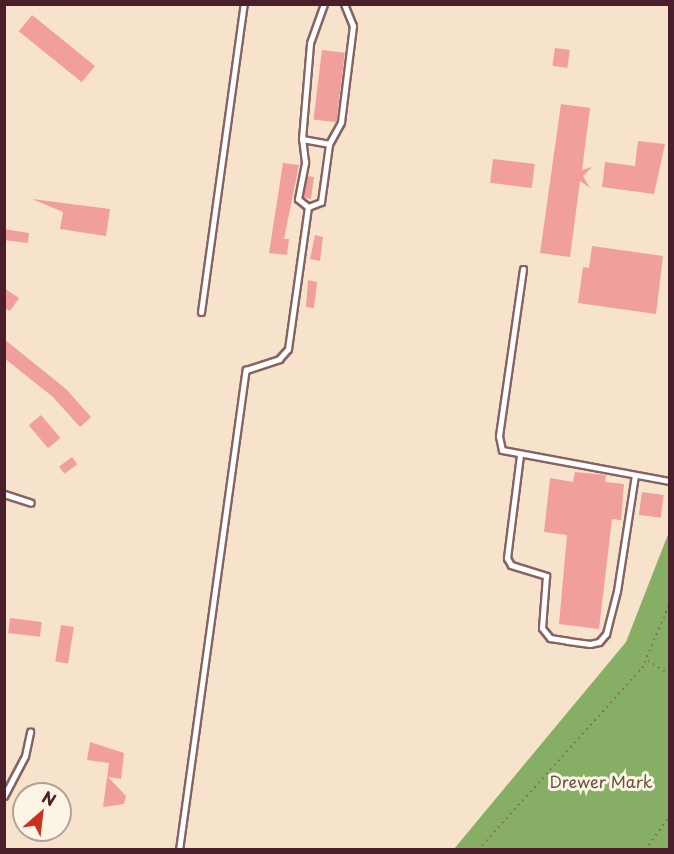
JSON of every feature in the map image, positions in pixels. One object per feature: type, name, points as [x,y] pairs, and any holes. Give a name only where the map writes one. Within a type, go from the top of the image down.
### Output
[{"type":"lane","points":[[201,312],[244,4]]},
{"type":"lane","points":[[308,207],[298,199],[305,162],[302,139],[310,43],[324,4]]},
{"type":"lane","points":[[308,207],[321,202],[329,144],[341,122],[353,26],[344,4]]},
{"type":"lane","points":[[302,139],[329,144]]},
{"type":"lane","points":[[179,849],[246,370],[279,359],[288,349],[308,207]]},
{"type":"lane","points":[[523,269],[499,436],[502,450],[669,481]]},
{"type":"lane","points":[[520,455],[507,558],[511,565],[546,576],[542,628],[550,638],[590,644],[599,642],[606,634],[621,569],[635,475]]},
{"type":"lane","points":[[4,494],[31,503]]},
{"type":"lane","points":[[4,796],[25,756],[30,732]]},
{"type":"path","points":[[478,849],[598,721],[647,660],[669,602]]},
{"type":"path","points":[[647,660],[669,674]]},
{"type":"path","points":[[645,849],[669,815]]},
{"type":"green space","name":"Drewer Mark","points":[[669,532],[669,849],[454,849],[626,642]]},
{"type":"building","points":[[32,15],[95,66],[82,82],[19,31]]},
{"type":"building","points":[[555,48],[570,50],[567,68],[552,66]]},
{"type":"building","points":[[322,50],[345,53],[336,122],[313,119]]},
{"type":"building","points":[[561,104],[590,108],[582,170],[592,167],[583,176],[590,188],[580,181],[570,257],[540,253]]},
{"type":"building","points":[[638,141],[665,144],[654,194],[602,187],[605,162],[635,166]]},
{"type":"building","points":[[493,159],[535,164],[532,188],[490,183]]},
{"type":"building","points":[[283,163],[299,165],[284,239],[289,239],[287,255],[269,253]]},
{"type":"building","points":[[307,176],[314,177],[311,199],[303,197]]},
{"type":"building","points":[[32,199],[110,209],[106,236],[60,229],[63,212]]},
{"type":"building","points":[[4,229],[29,233],[28,243],[4,240]]},
{"type":"building","points":[[315,235],[323,237],[320,261],[310,259]]},
{"type":"building","points":[[592,246],[663,256],[656,314],[578,303],[583,267],[589,268]]},
{"type":"building","points":[[308,280],[317,282],[314,308],[306,307]]},
{"type":"building","points":[[4,288],[19,298],[10,311],[4,308]]},
{"type":"building","points":[[4,339],[66,389],[91,417],[80,427],[53,397],[4,358]]},
{"type":"building","points":[[41,415],[60,438],[48,448],[29,425]]},
{"type":"building","points":[[72,457],[77,464],[64,474],[59,466]]},
{"type":"building","points":[[575,472],[606,475],[605,482],[624,484],[621,520],[612,519],[599,629],[559,624],[567,535],[544,532],[550,478],[573,482]]},
{"type":"building","points":[[642,492],[664,495],[661,518],[639,515]]},
{"type":"building","points":[[10,618],[42,622],[40,637],[8,633]]},
{"type":"building","points":[[61,625],[74,627],[68,664],[55,662]]},
{"type":"building","points":[[90,742],[124,753],[121,779],[108,777],[126,796],[124,804],[103,807],[109,763],[87,760]]}]
